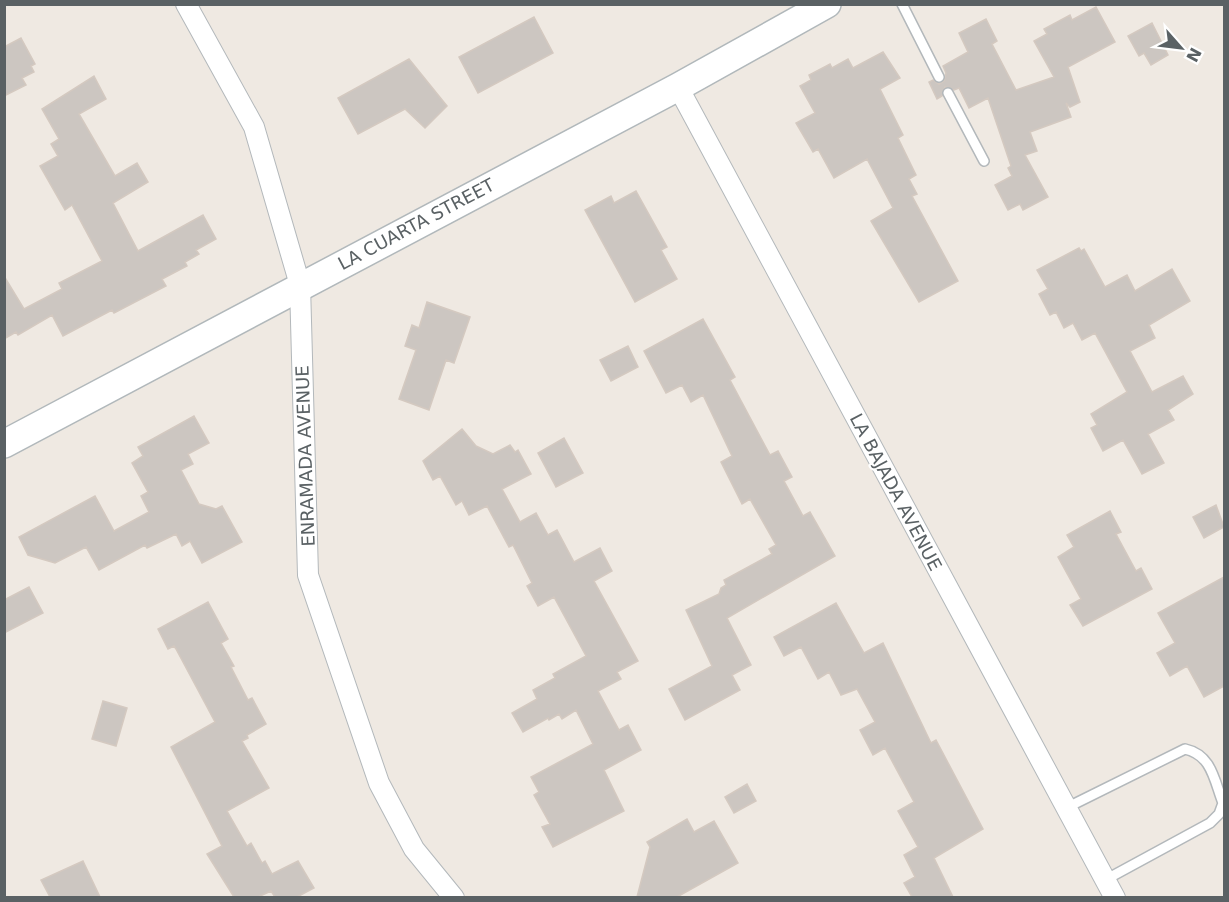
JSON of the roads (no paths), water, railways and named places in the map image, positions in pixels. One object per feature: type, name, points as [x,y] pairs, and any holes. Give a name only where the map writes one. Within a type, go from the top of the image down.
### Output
[{"type":"street","name":"ENRAMADA AVENUE","points":[[186,4],[254,127],[300,285],[308,575],[379,783],[414,849],[454,897]]},
{"type":"street","name":"LA CUARTA STREET","points":[[4,444],[300,285],[678,87],[827,4]]},
{"type":"street","name":"LA BAJADA AVENUE","points":[[678,87],[1114,897]]},
{"type":"lane","points":[[902,4],[939,77]]},
{"type":"lane","points":[[948,93],[984,161]]},
{"type":"lane","points":[[1066,808],[1185,750],[1196,752],[1205,758],[1223,803],[1219,814],[1210,823],[1105,880]]}]
